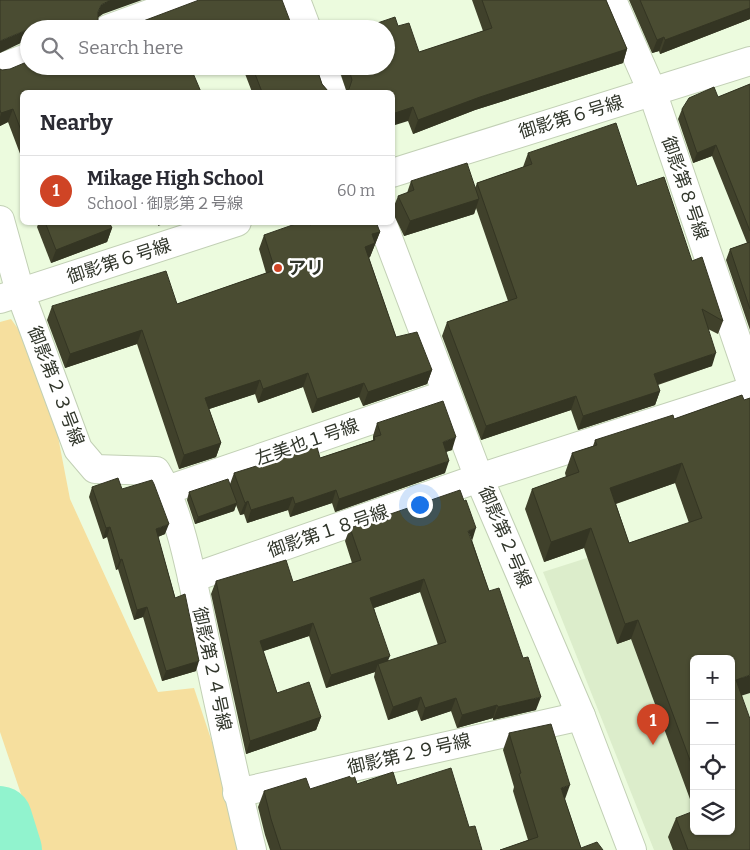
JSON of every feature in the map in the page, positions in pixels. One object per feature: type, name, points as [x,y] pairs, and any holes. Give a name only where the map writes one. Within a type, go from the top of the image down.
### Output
[{"type":"street","points":[[133,20],[187,0]]},
{"type":"street","points":[[296,0],[304,20]]},
{"type":"street","name":"御影第８号線","points":[[612,0],[652,91],[750,379]]},
{"type":"street","points":[[0,68],[20,60]]},
{"type":"street","name":"御影第６号線","points":[[395,172],[750,61]]},
{"type":"street","points":[[325,75],[331,90]]},
{"type":"street","name":"御影第２３号線","points":[[0,220],[10,296],[78,449],[95,468],[156,472],[167,490]]},
{"type":"street","name":"御影第６号線","points":[[10,296],[228,225]]},
{"type":"street","name":"御影第２号線","points":[[383,225],[479,478],[581,716],[632,850]]},
{"type":"street","name":"御影第１８号線","points":[[192,578],[479,478],[750,391]]},
{"type":"street","name":"左美也１号線","points":[[167,490],[447,394]]},
{"type":"street","name":"御影第２４号線","points":[[167,490],[192,578],[252,850]]},
{"type":"street","name":"御影第２９号線","points":[[238,793],[581,716]]},
{"type":"shaded area","points":[[11,319],[31,347],[55,421],[70,499],[158,692],[194,688],[221,769],[241,850],[40,850],[0,732],[0,322]]},
{"type":"shaded area","points":[[750,506],[750,850],[654,850],[543,572]]},
{"type":"building","points":[[0,0],[110,0],[101,5],[98,12],[98,20],[20,20],[20,33],[0,41]]},
{"type":"building","points":[[199,0],[282,0],[290,20],[146,20]]},
{"type":"building","points":[[482,0],[606,0],[627,49],[480,97],[418,120],[413,107],[395,113],[395,90],[347,90],[352,80],[351,75],[395,75],[395,20],[386,20],[395,17],[398,26],[409,23],[419,52],[492,28]]},
{"type":"building","points":[[640,0],[750,0],[750,8],[665,40],[664,37],[657,40]]},
{"type":"building","points":[[20,65],[20,75],[194,75],[200,90],[20,90],[20,128],[13,109],[1,113],[0,110],[0,69],[10,69]]},
{"type":"building","points":[[255,75],[319,75],[322,84],[327,90],[261,90]]},
{"type":"building","points":[[750,84],[750,231],[716,145],[697,153],[682,109],[689,98],[714,87],[718,97]]},
{"type":"building","points":[[616,123],[637,186],[664,177],[692,261],[702,257],[723,321],[702,309],[716,353],[654,374],[660,391],[583,416],[576,396],[486,426],[447,322],[517,298],[477,183],[532,164],[528,153]]},
{"type":"building","points":[[467,163],[479,199],[410,221],[398,196],[414,190],[411,181]]},
{"type":"building","points":[[46,225],[110,225],[112,228],[56,250]]},
{"type":"building","points":[[292,225],[377,225],[380,232],[372,234],[375,243],[365,247],[396,337],[417,332],[432,370],[368,392],[364,383],[317,399],[308,373],[263,389],[260,380],[205,398],[221,443],[184,455],[142,330],[70,354],[52,306],[166,271],[177,304],[275,270],[264,235]]},
{"type":"building","points":[[750,242],[750,309],[730,249]]},
{"type":"building","points":[[742,395],[744,400],[750,398],[750,675],[736,680],[750,719],[750,850],[688,850],[676,818],[690,813],[690,835],[735,835],[735,655],[690,655],[690,760],[638,620],[625,624],[591,528],[551,542],[532,489],[579,472],[572,453],[597,445],[595,440],[673,415],[674,419]],"holes":[[[682,463],[702,518],[629,543],[610,488]]]},
{"type":"building","points":[[443,401],[456,437],[443,442],[449,461],[339,499],[336,490],[295,504],[293,497],[251,510],[248,501],[245,503],[234,473],[317,447],[320,458],[375,440],[374,437],[381,435],[377,423]]},
{"type":"building","points":[[118,478],[122,489],[152,480],[154,484],[169,524],[156,529],[175,598],[185,594],[199,661],[166,671],[147,607],[137,610],[122,559],[120,560],[110,527],[106,528],[92,487]]},
{"type":"building","points":[[228,479],[237,503],[198,517],[189,492]]},
{"type":"building","points":[[460,490],[464,501],[466,500],[476,528],[468,531],[489,591],[499,588],[523,658],[528,657],[541,697],[498,707],[497,705],[462,715],[456,698],[425,708],[421,697],[393,707],[378,664],[446,642],[424,579],[370,598],[390,656],[331,675],[313,623],[260,641],[277,693],[309,682],[321,717],[250,741],[216,581],[286,560],[293,582],[361,560],[350,528]]},
{"type":"building","points":[[551,724],[570,785],[561,788],[581,848],[597,842],[603,850],[500,850],[538,837],[509,733]]},
{"type":"building","points":[[451,768],[469,827],[475,826],[482,850],[281,850],[264,791],[306,778],[310,789],[354,775],[357,784],[393,772],[397,785]]},
{"type":"waterway","points":[[0,818],[10,850]]},
{"type":"place","name":"アリ","points":[[278,268]]},
{"type":"place","name":"Mikage High School","points":[[653,745]]}]
